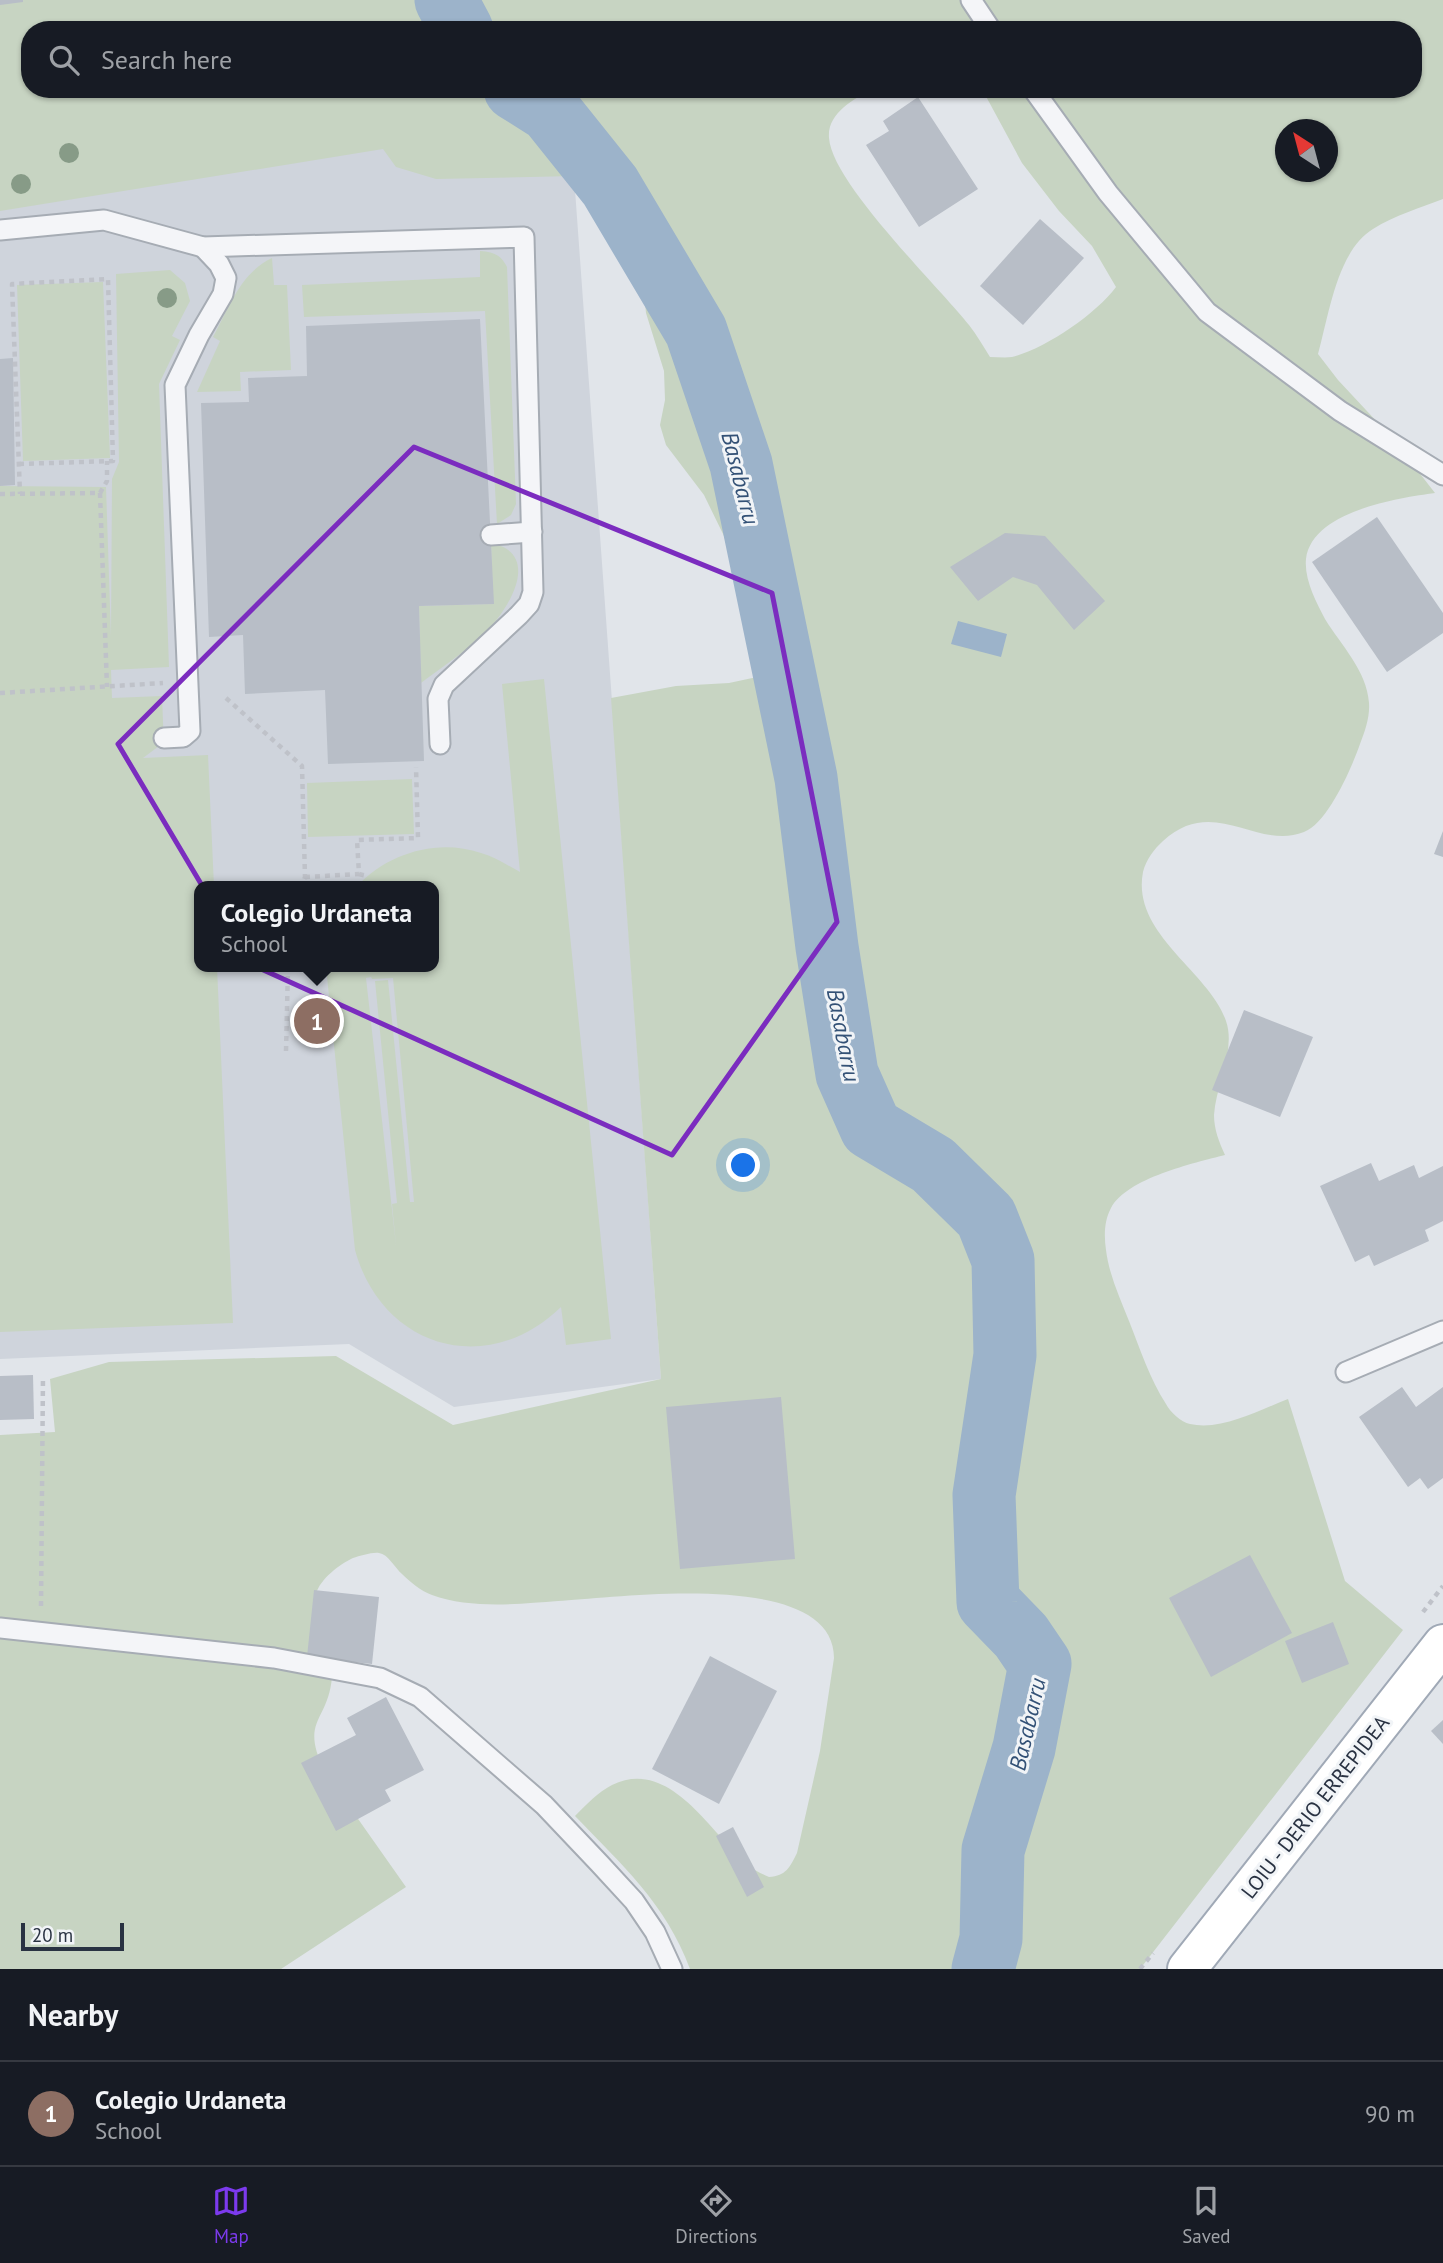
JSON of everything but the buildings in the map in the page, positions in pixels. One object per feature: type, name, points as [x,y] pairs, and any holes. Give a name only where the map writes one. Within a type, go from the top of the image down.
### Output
[{"type":"main road","name":"LOIU - DERIO ERREPIDEA","points":[[1187,1969],[1443,1644]]},
{"type":"lane","points":[[971,0],[985,21]]},
{"type":"lane","points":[[1039,98],[1108,193],[1207,312],[1340,411],[1443,475]]},
{"type":"lane","points":[[0,230],[104,220],[203,247],[524,237],[533,592],[529,604],[444,685],[438,699],[440,744]]},
{"type":"lane","points":[[164,738],[183,737],[190,731],[175,386],[199,335],[223,294],[226,278],[219,264],[203,247]]},
{"type":"lane","points":[[491,535],[532,532]]},
{"type":"lane","points":[[1346,1372],[1443,1331]]},
{"type":"lane","points":[[0,1628],[274,1658],[380,1678],[420,1697],[544,1805],[599,1863],[634,1901],[655,1932],[672,1969]]},
{"type":"path","points":[[19,464],[113,461],[108,279],[12,284],[20,494]]},
{"type":"path","points":[[107,461],[107,481],[100,493],[107,687]]},
{"type":"path","points":[[0,494],[100,493]]},
{"type":"path","points":[[0,693],[170,683]]},
{"type":"path","points":[[226,698],[302,766],[304,881]]},
{"type":"path","points":[[359,874],[357,840],[418,838],[416,768]]},
{"type":"path","points":[[305,877],[359,874],[367,876]]},
{"type":"path","points":[[286,1051],[288,972]]},
{"type":"path","points":[[41,1633],[43,1376]]},
{"type":"highlighted area","points":[[414,447],[772,593],[837,922],[672,1155],[248,963],[118,744]]},
{"type":"shaded area","points":[[0,0],[426,0],[437,21],[21,21],[21,98],[498,98],[574,176],[661,1379],[454,1407],[349,1344],[0,1359]]},
{"type":"green space","points":[[0,0],[426,0],[437,21],[21,21],[21,98],[498,98],[574,176],[436,179],[396,167],[383,149],[0,211]]},
{"type":"green space","points":[[477,0],[1443,0],[1443,199],[1390,220],[1361,239],[1351,252],[1336,285],[1318,354],[1338,380],[1393,439],[1435,493],[1380,503],[1340,518],[1323,529],[1312,543],[1306,559],[1307,574],[1315,598],[1325,619],[1364,680],[1369,703],[1367,724],[1356,754],[1345,780],[1322,818],[1304,832],[1287,836],[1200,822],[1182,828],[1163,841],[1146,863],[1142,894],[1149,914],[1160,933],[1217,1003],[1226,1021],[1229,1044],[1214,1115],[1217,1135],[1225,1155],[1162,1173],[1131,1188],[1119,1197],[1111,1208],[1105,1234],[1107,1259],[1115,1286],[1150,1374],[1170,1410],[1190,1424],[1215,1425],[1288,1399],[1345,1581],[1403,1630],[1140,1969],[690,1969],[669,1925],[641,1886],[575,1816],[612,1785],[633,1779],[653,1781],[672,1790],[689,1804],[752,1868],[769,1877],[783,1873],[797,1853],[820,1751],[834,1658],[825,1629],[799,1610],[762,1599],[718,1594],[626,1596],[511,1604],[462,1602],[424,1591],[382,1554],[366,1554],[342,1564],[326,1578],[316,1594],[332,1677],[326,1704],[317,1722],[315,1741],[325,1772],[406,1887],[281,1969],[0,1969],[0,1435],[55,1432],[50,1379],[109,1362],[336,1356],[453,1425],[661,1379],[611,698],[676,686],[729,683],[766,675],[724,536],[704,495],[666,445],[660,425],[665,400],[664,371],[646,313],[643,282],[631,223],[605,166],[558,111],[540,98],[857,98],[832,121],[829,138],[835,157],[866,207],[969,325],[990,357],[1012,357],[1054,338],[1083,319],[1116,287],[1092,246],[1059,211],[1022,163],[987,98],[1422,98],[1422,21],[485,21]]},
{"type":"green space","points":[[480,251],[496,255],[507,267],[516,504],[511,515],[497,524],[485,311],[304,317],[302,285],[480,277]]},
{"type":"green space","points":[[272,258],[274,285],[287,285],[291,370],[240,372],[241,391],[197,392],[220,341],[213,337],[230,303],[243,282]]},
{"type":"green space","points":[[170,270],[185,283],[190,301],[172,336],[180,340],[159,384],[169,667],[111,670],[112,698],[162,696],[164,747],[159,746],[143,758],[208,755],[214,881],[194,881],[194,972],[217,972],[233,1323],[0,1332],[0,486],[106,487],[111,637],[112,479],[119,462],[116,274]]},
{"type":"green space","points":[[103,282],[110,458],[23,461],[17,285]]},
{"type":"green space","points":[[491,543],[507,549],[516,559],[516,585],[510,600],[482,636],[421,683],[419,606],[493,604]]},
{"type":"green space","points":[[544,679],[611,1339],[566,1345],[561,1307],[532,1329],[501,1342],[470,1346],[440,1342],[413,1330],[388,1310],[369,1284],[355,1250],[327,972],[439,972],[439,881],[362,881],[383,865],[414,852],[448,847],[481,853],[520,872],[502,684]],"holes":[[[366,978],[393,978],[414,1202],[410,1202],[388,980],[375,981],[397,1203],[392,1204],[396,1245]]]},
{"type":"green space","points":[[412,779],[414,834],[308,837],[307,783]]},
{"type":"water","points":[[958,621],[1007,634],[1001,657],[951,644]]},
{"type":"waterway","name":"Basabarru","points":[[446,0],[457,21]]},
{"type":"waterway","name":"Basabarru","points":[[529,98],[550,111],[610,186],[696,331],[741,464],[806,778],[827,947],[847,1074],[871,1128],[933,1165],[986,1217],[1003,1260],[1005,1355],[984,1495],[988,1602],[1021,1636],[1040,1664],[1024,1748],[993,1850],[991,1939],[983,1969]]},
{"type":"place","name":"Colegio Urdaneta","points":[[317,1021]]}]
